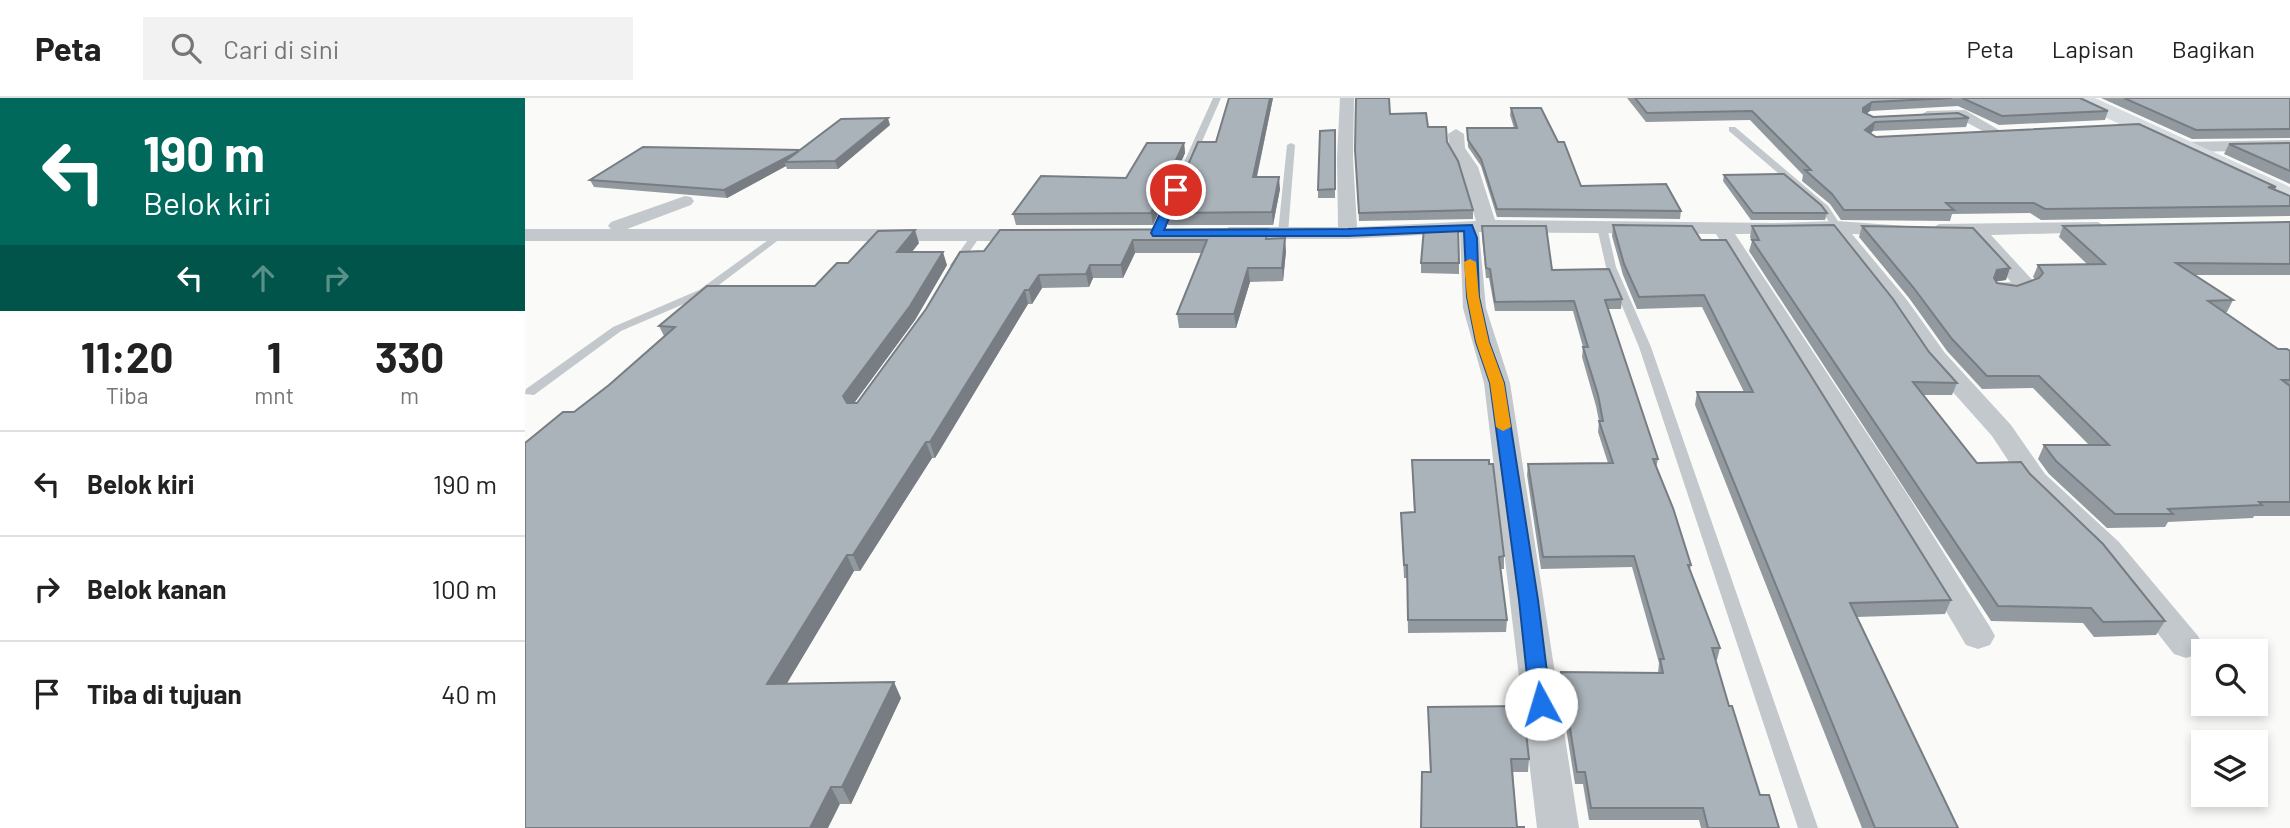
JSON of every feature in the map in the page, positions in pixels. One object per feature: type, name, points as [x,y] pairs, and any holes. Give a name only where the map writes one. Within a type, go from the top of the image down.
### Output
[{"type":"highway","points":[[2080,98],[2290,196]]},
{"type":"street","points":[[1347,98],[1345,157],[1348,233]]},
{"type":"street","points":[[1908,117],[1965,116],[2003,133],[1969,134]]},
{"type":"street","points":[[2099,128],[2138,126]]},
{"type":"street","points":[[1456,134],[1457,148],[1469,167],[1478,227],[1471,238],[1473,297],[1482,342],[1497,383],[1558,828]]},
{"type":"street","points":[[2186,147],[2290,145]]},
{"type":"street","points":[[596,233],[685,201]]},
{"type":"street","points":[[1207,233],[1348,233],[1478,227],[1837,227],[1870,230],[2115,228]]},
{"type":"street","points":[[1721,227],[1892,494],[1978,636]]},
{"type":"street","points":[[1837,227],[1899,305],[1936,358],[2002,431],[2035,480],[2108,548],[2186,645]]},
{"type":"street","points":[[1976,230],[2025,284],[2018,288],[2003,288]]},
{"type":"street","points":[[1136,234],[1182,233]]},
{"type":"street","points":[[525,235],[1058,234]]},
{"type":"lane","points":[[1157,233],[1217,98]]},
{"type":"lane","points":[[1732,128],[1825,208],[1837,227]]},
{"type":"lane","points":[[1283,233],[1291,145]]},
{"type":"lane","points":[[1602,227],[1611,267],[1644,346],[1808,828]]},
{"type":"lane","points":[[530,393],[617,329],[703,292],[782,233]]},
{"type":"lane","points":[[947,276],[976,235]]},
{"type":"building","points":[[1229,98],[1270,98],[1253,177],[1279,177],[1272,212],[1167,213],[1198,142],[1216,142]]},
{"type":"building","points":[[1356,98],[1389,98],[1390,114],[1426,113],[1428,127],[1446,127],[1447,142],[1458,161],[1473,210],[1359,213],[1355,150]]},
{"type":"building","points":[[1635,98],[1952,98],[1872,102],[1863,108],[1863,112],[1873,117],[1958,113],[1969,118],[1875,122],[1865,130],[1876,137],[2139,124],[2276,187],[2268,187],[2290,196],[2290,206],[2045,209],[2034,203],[1946,203],[1954,210],[1844,210],[1832,194],[1805,170],[1811,170],[1752,111],[1647,113]]},
{"type":"building","points":[[1962,98],[2080,98],[2108,111],[2002,116]]},
{"type":"building","points":[[2124,98],[2290,98],[2290,129],[2196,130]]},
{"type":"building","points":[[1511,108],[1541,108],[1558,142],[1564,142],[1581,186],[1666,184],[1681,211],[1497,209],[1481,159],[1468,140],[1467,128],[1517,128]]},
{"type":"building","points":[[888,118],[835,161],[784,162],[799,151],[724,190],[590,180],[643,147],[800,150],[841,119]]},
{"type":"building","points":[[1335,130],[1335,189],[1318,190],[1320,131]]},
{"type":"building","points":[[1147,143],[1184,143],[1151,213],[1013,214],[1041,176],[1126,178]]},
{"type":"building","points":[[2290,143],[2290,171],[2229,144]]},
{"type":"building","points":[[1784,174],[1827,213],[1753,213],[1724,175]]},
{"type":"building","points":[[2290,222],[2290,264],[2176,263],[2233,300],[2208,301],[2278,349],[2290,351],[2290,380],[2282,380],[2290,386],[2290,502],[2168,509],[2173,514],[2115,514],[2056,461],[2044,445],[2109,445],[2039,376],[1987,376],[1952,339],[1862,226],[1973,228],[2010,268],[1997,270],[1994,278],[1997,283],[2017,286],[2039,278],[2043,273],[2038,265],[2105,264],[2063,226]]},
{"type":"building","points":[[1613,225],[1692,226],[1701,240],[1726,240],[1951,600],[1850,603],[1958,828],[1875,828],[1697,392],[1753,392],[1704,295],[1639,297],[1624,264]]},
{"type":"building","points":[[1834,225],[1893,299],[1929,352],[1957,383],[1913,382],[1977,463],[2021,462],[2030,474],[2103,544],[2165,621],[2103,622],[2091,608],[1998,606],[1752,240],[1759,240],[1752,226]]},
{"type":"building","points":[[1458,226],[1459,263],[1421,263],[1424,228]]},
{"type":"building","points":[[1482,226],[1546,226],[1552,270],[1609,269],[1622,299],[1605,300],[1658,459],[1653,459],[1673,508],[1691,565],[1688,565],[1720,648],[1712,648],[1729,706],[1732,706],[1760,795],[1769,795],[1779,828],[1708,828],[1703,808],[1591,808],[1585,772],[1577,772],[1561,672],[1663,673],[1660,659],[1664,659],[1634,556],[1543,557],[1528,464],[1613,463],[1599,421],[1603,421],[1598,395],[1583,347],[1588,347],[1574,301],[1495,302],[1490,269],[1486,268]]},
{"type":"building","points":[[1268,229],[1266,239],[1285,238],[1282,268],[1248,268],[1234,314],[1177,314],[1207,240],[1133,240],[1121,265],[1090,265],[1086,274],[1039,275],[1029,290],[1025,290],[930,442],[926,442],[853,555],[847,555],[767,684],[894,682],[842,787],[831,787],[810,828],[525,828],[525,443],[563,412],[574,412],[609,385],[675,327],[659,326],[707,286],[815,286],[837,263],[848,263],[878,231],[915,230],[897,252],[943,252],[910,306],[843,396],[847,403],[857,403],[926,309],[960,252],[984,251],[1000,230]]},
{"type":"building","points":[[1412,460],[1489,460],[1489,464],[1493,464],[1504,556],[1499,557],[1507,620],[1408,620],[1407,565],[1404,565],[1401,513],[1415,512]]},
{"type":"building","points":[[1523,706],[1529,759],[1511,759],[1517,827],[1524,828],[1421,828],[1422,772],[1431,772],[1428,707]]},
{"type":"slow traffic","points":[[1470,262],[1473,297],[1482,342],[1497,383],[1503,427]]},
{"type":"route","points":[[1176,190],[1157,233],[1348,233],[1468,227],[1471,233],[1473,297],[1482,342],[1497,383],[1529,600],[1541,704]]}]
